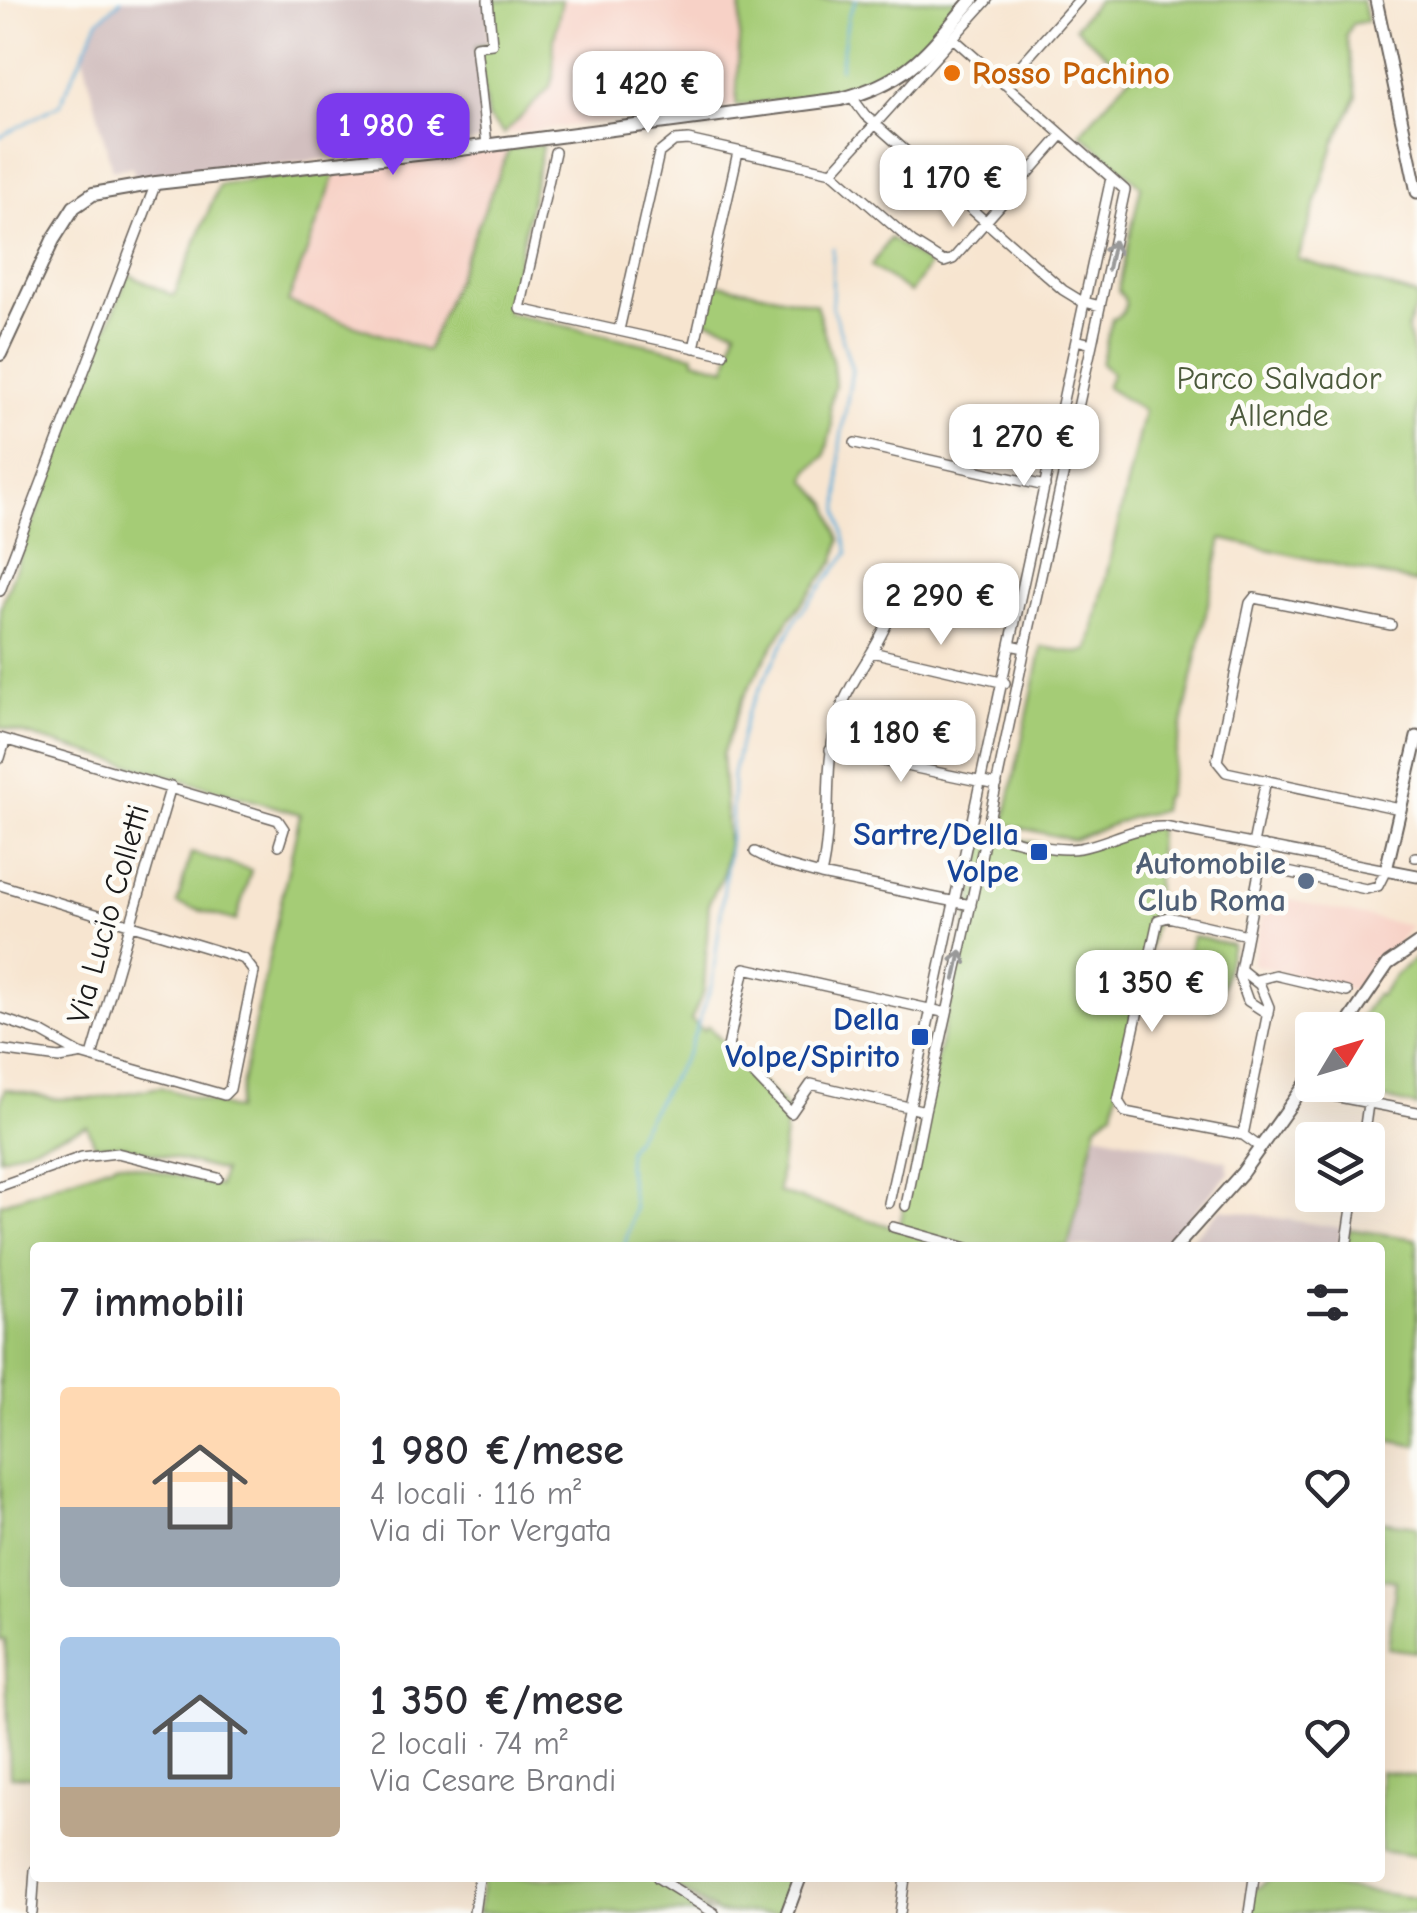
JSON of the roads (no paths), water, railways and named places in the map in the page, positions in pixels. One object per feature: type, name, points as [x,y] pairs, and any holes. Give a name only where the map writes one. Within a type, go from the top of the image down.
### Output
[{"type":"main road","points":[[0,354],[53,240],[76,205],[96,193],[851,96],[908,71],[972,0]]},
{"type":"street","points":[[487,145],[476,46],[492,44],[488,0]]},
{"type":"street","points":[[832,172],[986,0]]},
{"type":"street","points":[[1004,84],[1080,0]]},
{"type":"street","points":[[1376,0],[1417,192]]},
{"type":"street","points":[[906,1206],[1125,190],[952,38]]},
{"type":"street","points":[[851,96],[874,124],[1064,290],[1100,306]]},
{"type":"street","points":[[619,330],[660,153],[674,141],[688,140],[832,172],[912,242],[942,262],[953,259],[1062,135]]},
{"type":"street","points":[[556,152],[520,309],[724,354]]},
{"type":"street","points":[[694,348],[738,152]]},
{"type":"street","points":[[890,1203],[1111,178]]},
{"type":"street","points":[[0,590],[156,183]]},
{"type":"street","points":[[1076,340],[1092,344]]},
{"type":"street","points":[[855,443],[1045,486]]},
{"type":"street","points":[[1391,625],[1261,597],[1251,601],[1218,761],[1226,772],[1400,809]]},
{"type":"street","points":[[822,875],[830,832],[830,750],[846,694],[889,618]]},
{"type":"street","points":[[1010,645],[1025,648]]},
{"type":"street","points":[[872,652],[1017,686]]},
{"type":"street","points":[[1260,866],[1370,889],[1380,884],[1417,737]]},
{"type":"street","points":[[0,758],[3,740]]},
{"type":"street","name":"Via Lucio Colletti","points":[[3,740],[278,820],[284,830],[278,846]]},
{"type":"street","points":[[830,750],[997,785]]},
{"type":"street","points":[[1252,844],[1266,780]]},
{"type":"street","name":"Via Lucio Colletti","points":[[92,1056],[171,786]]},
{"type":"street","points":[[970,828],[1058,848],[1086,846],[1152,827],[1190,830],[1417,876]]},
{"type":"street","points":[[1264,846],[1240,985],[1254,1008],[1268,1014]]},
{"type":"street","points":[[755,852],[776,864],[971,905]]},
{"type":"street","points":[[0,885],[244,959],[253,967],[254,977],[230,1089],[224,1095],[80,1054],[41,1032],[0,1018]]},
{"type":"street","points":[[1247,935],[1165,916],[1157,922],[1118,1104],[1126,1112],[1243,1134],[1260,1148]]},
{"type":"street","points":[[1355,1012],[1388,964],[1413,947]]},
{"type":"street","points":[[925,1112],[811,1084],[789,1118],[728,1047],[745,968],[947,1013]]},
{"type":"street","points":[[1240,969],[1256,980],[1268,999],[1243,1134]]},
{"type":"street","points":[[1256,980],[1272,975],[1347,992]]},
{"type":"street","points":[[37,1056],[44,1043],[41,1032]]},
{"type":"street","points":[[0,1065],[2,1051],[59,1058],[80,1054]]},
{"type":"street","points":[[1180,1242],[1234,1183],[1295,1100]]},
{"type":"street","points":[[1359,1102],[1417,1112]]},
{"type":"street","points":[[1365,1122],[1368,1104]]},
{"type":"street","points":[[1182,1124],[1184,1112]]},
{"type":"street","points":[[0,1186],[82,1157],[118,1153],[218,1178]]},
{"type":"street","points":[[1347,1242],[1351,1212]]},
{"type":"street","points":[[893,1227],[946,1242]]},
{"type":"street","points":[[32,1913],[34,1882]]},
{"type":"street","points":[[474,1913],[478,1882]]},
{"type":"street","points":[[664,1882],[714,1913]]},
{"type":"street","points":[[787,1913],[799,1882]]},
{"type":"street","points":[[900,1913],[904,1882]]},
{"type":"street","points":[[1249,1913],[1253,1882]]},
{"type":"waterway","points":[[0,137],[60,104],[98,21],[121,0]]},
{"type":"waterway","points":[[840,69],[848,16],[856,0]]},
{"type":"waterway","points":[[626,1242],[634,1209],[628,1149],[688,1052],[712,984],[731,832],[733,774],[747,713],[797,617],[848,553],[839,513],[840,445],[852,370],[832,305],[833,248]]},
{"type":"place","name":"Rosso Pachino","points":[[952,73]]},
{"type":"place","name":"Sartre/Della Volpe","points":[[1039,852]]},
{"type":"place","name":"Automobile Club Roma","points":[[1306,881]]},
{"type":"place","name":"Della Volpe/Spirito","points":[[920,1037]]},
{"type":"park label","name":"Parco Salvador Allende","points":[[1279,396]]}]
